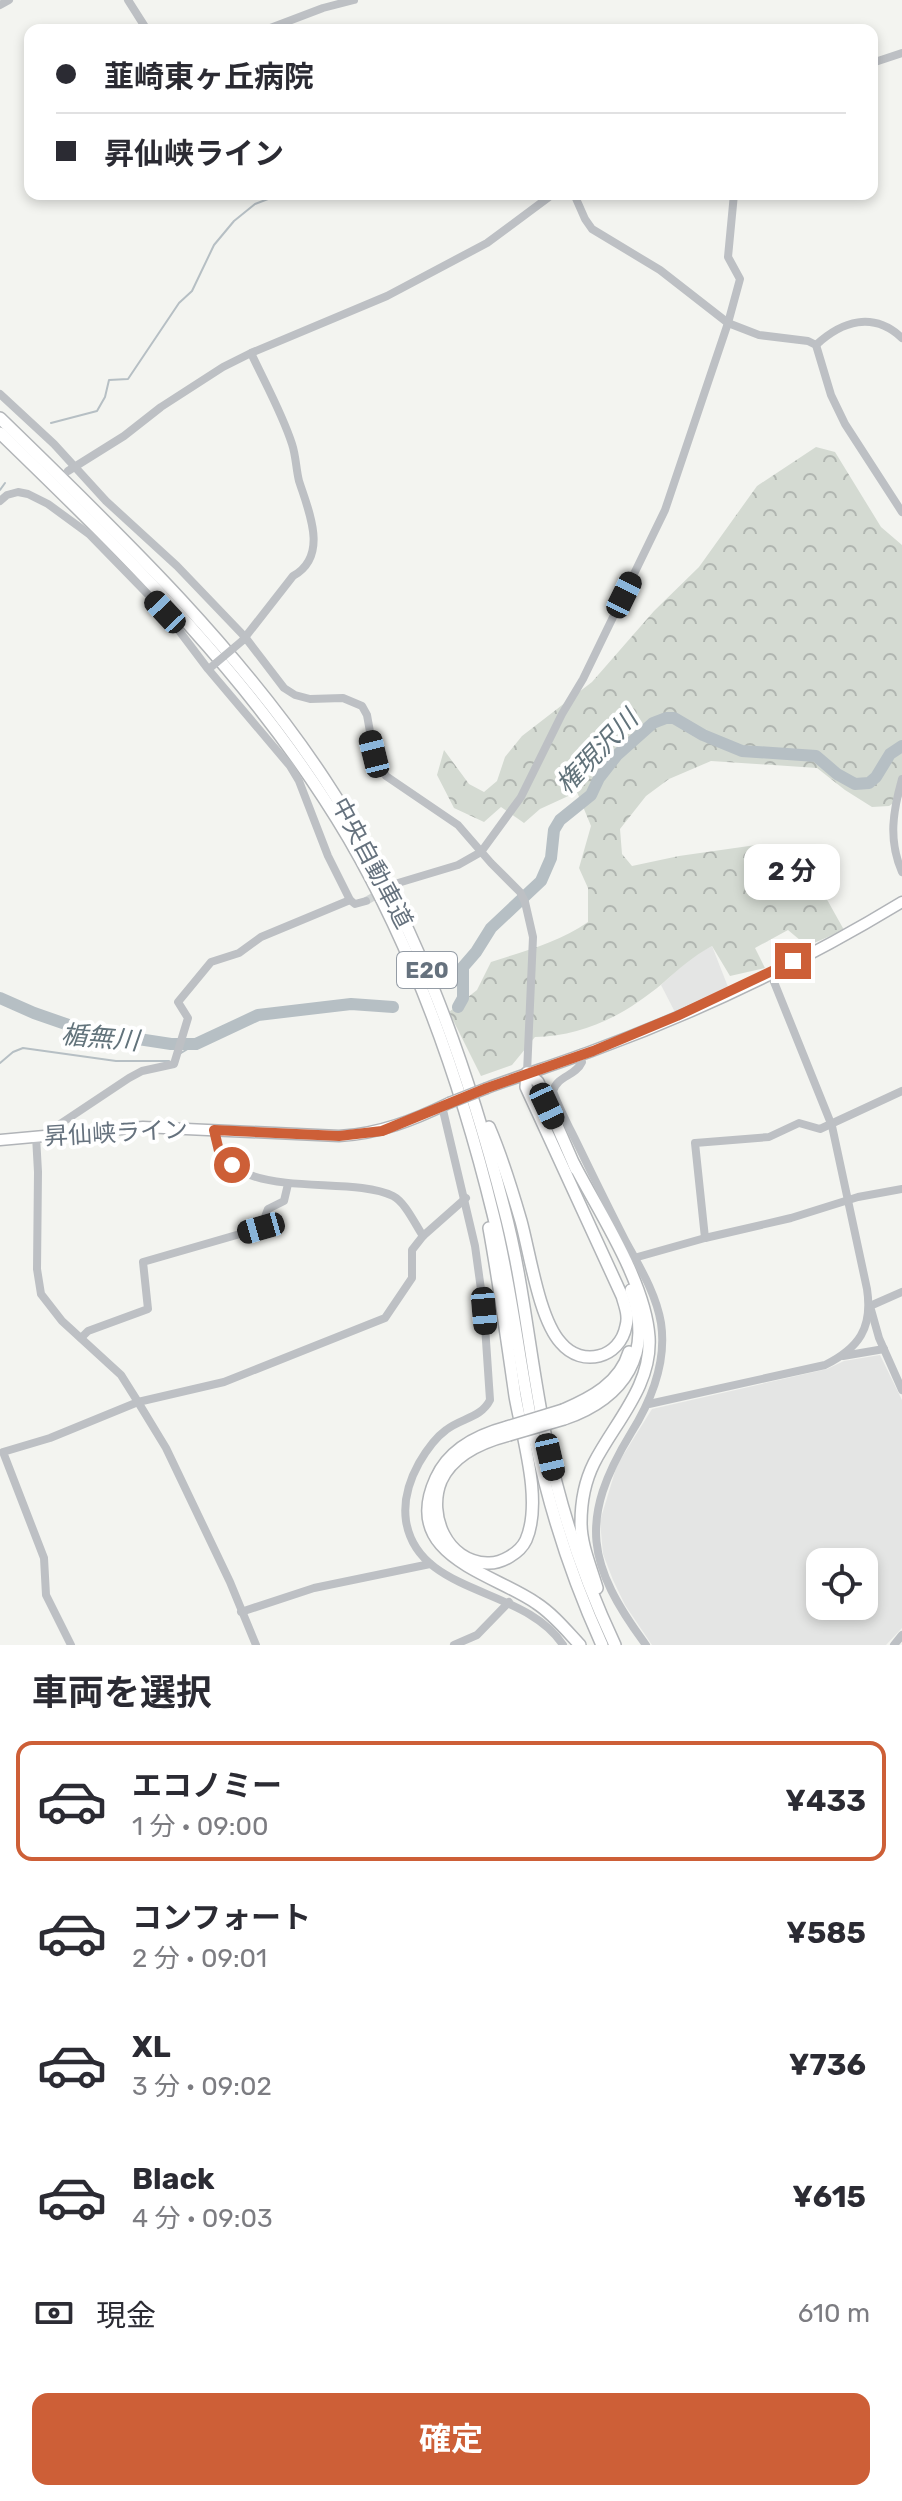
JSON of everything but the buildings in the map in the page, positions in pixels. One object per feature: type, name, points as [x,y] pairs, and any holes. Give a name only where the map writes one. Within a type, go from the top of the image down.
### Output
[{"type":"highway","name":"中央自動車道","points":[[0,418],[102,516],[245,673],[316,767],[358,832],[394,900],[427,970],[464,1067],[506,1215],[554,1476],[610,1644]]},
{"type":"highway","name":"中央自動車道","points":[[0,433],[162,595],[265,716],[348,838],[436,1021],[474,1139],[497,1229],[544,1480],[571,1571],[610,1644]]},
{"type":"highway","points":[[464,1067],[492,1133],[520,1217],[551,1329],[569,1351],[594,1358],[608,1354],[621,1341],[627,1314],[538,1082],[527,1073]]},
{"type":"highway","points":[[474,1139],[531,1490],[526,1543],[504,1560],[487,1564],[461,1554],[447,1541],[436,1515],[442,1480],[456,1461],[485,1442],[508,1431],[563,1415],[606,1387],[620,1372],[628,1357],[634,1333],[634,1313],[625,1288],[568,1166]]},
{"type":"highway","points":[[568,1166],[645,1305],[649,1338],[648,1360],[641,1384],[593,1465],[583,1500],[582,1536],[610,1644]]},
{"type":"highway","points":[[508,1431],[484,1433],[448,1458],[430,1490],[429,1522],[439,1542],[455,1560],[537,1603],[580,1645]]},
{"type":"main road","name":"昇仙峡ライン","points":[[0,1140],[143,1127],[362,1135],[382,1131],[677,1016],[862,926],[902,902]]},
{"type":"street","points":[[0,5],[9,0]]},
{"type":"street","points":[[128,0],[143,24]]},
{"type":"street","points":[[281,24],[354,0]]},
{"type":"street","points":[[878,62],[900,58]]},
{"type":"street","points":[[71,469],[124,436],[176,397],[251,353],[387,296],[487,243],[545,200]]},
{"type":"street","points":[[577,200],[592,229],[660,270],[728,323],[759,335],[808,341],[816,345],[831,395],[845,424],[902,512]]},
{"type":"street","points":[[398,883],[458,865],[481,852],[521,797],[583,679],[665,510],[728,323],[740,279],[728,257],[727,248],[733,200]]},
{"type":"street","points":[[816,345],[825,337],[860,321],[876,322],[902,338]]},
{"type":"street","points":[[209,668],[244,639],[293,576],[303,572],[313,552],[308,504],[298,478],[292,442],[251,353]]},
{"type":"street","points":[[0,394],[54,444],[71,469],[177,566],[284,688],[310,699],[343,698],[362,706],[367,715],[374,754],[386,776],[458,825],[520,892],[533,937],[527,1073]]},
{"type":"street","points":[[38,499],[46,491]]},
{"type":"street","points":[[0,501],[18,492],[38,499],[89,534],[165,612],[290,766],[350,900],[355,904],[366,901]]},
{"type":"street","points":[[902,779],[892,822],[902,872]]},
{"type":"street","points":[[52,1134],[54,1128],[129,1078],[142,1071],[166,1067],[177,1059],[188,1018],[178,1002],[211,962],[239,953],[261,937],[350,900]]},
{"type":"street","points":[[770,972],[832,1126],[870,1306],[902,1390]]},
{"type":"street","points":[[579,1056],[582,1062],[579,1068],[558,1081],[553,1091],[652,1291],[662,1325],[662,1348],[649,1404],[613,1463],[598,1502],[595,1520],[603,1573],[615,1598],[646,1645]]},
{"type":"street","points":[[705,1238],[695,1143],[769,1137],[799,1123],[820,1129],[832,1126],[902,1091]]},
{"type":"street","points":[[446,1105],[453,1157],[466,1198],[484,1311],[490,1400],[485,1410],[446,1429],[429,1447],[409,1484],[405,1515],[408,1530],[414,1545],[430,1564],[462,1583],[509,1602],[545,1624],[563,1645]]},
{"type":"street","points":[[214,1130],[219,1151],[232,1165],[261,1178],[288,1184],[336,1185],[386,1193],[397,1198],[423,1236]]},
{"type":"street","points":[[36,1136],[37,1269],[41,1294],[62,1321],[121,1375],[138,1402],[166,1448],[230,1582],[256,1645]]},
{"type":"street","points":[[81,1338],[88,1331],[148,1309],[143,1262],[261,1228],[268,1209],[284,1201],[288,1184]]},
{"type":"street","points":[[634,1258],[849,1200],[902,1189]]},
{"type":"street","points":[[71,1645],[46,1595],[44,1558],[3,1452],[50,1438],[138,1402],[224,1382],[385,1318],[412,1278],[412,1250],[423,1236],[466,1198]]},
{"type":"street","points":[[870,1306],[902,1292]]},
{"type":"street","points":[[649,1404],[825,1365],[856,1345],[866,1326],[870,1306]]},
{"type":"street","points":[[842,1356],[884,1349]]},
{"type":"street","points":[[241,1612],[314,1588],[430,1564]]},
{"type":"street","points":[[454,1645],[477,1635],[509,1602]]},
{"type":"street","points":[[894,1645],[902,1635]]},
{"type":"shaded area","points":[[712,946],[730,992],[677,1016],[661,985],[693,956]]},
{"type":"shaded area","points":[[880,1355],[902,1400],[902,1628],[886,1645],[652,1645],[625,1605],[613,1580],[603,1554],[600,1521],[617,1465],[652,1409],[827,1369],[844,1361]]},
{"type":"green space","points":[[816,447],[835,452],[881,527],[902,545],[902,797],[889,806],[872,807],[817,768],[711,761],[669,779],[646,796],[620,829],[622,854],[632,866],[756,845],[810,869],[844,930],[807,946],[788,930],[755,948],[765,968],[730,976],[712,946],[619,1014],[570,1033],[535,1037],[512,1065],[481,1076],[449,1012],[477,990],[491,962],[554,941],[588,922],[588,888],[579,868],[591,826],[577,792],[540,809],[524,823],[501,807],[484,822],[454,808],[437,775],[444,750],[469,784],[484,792],[497,781],[505,757],[522,736],[592,682],[654,611],[699,567],[757,486]]},
{"type":"waterway","points":[[51,423],[97,411],[105,397],[109,380],[128,379],[179,303],[192,291],[214,245],[234,221],[255,204],[265,200]]},
{"type":"waterway","points":[[0,490],[5,483]]},
{"type":"waterway","name":"権現沢川","points":[[458,1007],[463,998],[463,967],[491,928],[541,881],[551,858],[554,830],[560,820],[591,795],[599,778],[617,755],[653,723],[674,718],[703,735],[742,751],[816,756],[855,784],[869,783],[890,754],[902,746]]},
{"type":"waterway","name":"楯無川","points":[[0,998],[86,1031],[171,1044],[196,1044],[258,1015],[351,1004],[393,1007]]},
{"type":"waterway","name":"楯無川","points":[[181,1053],[196,1044]]},
{"type":"waterway","name":"楯無川","points":[[0,1063],[23,1048],[116,1061],[169,1061]]},
{"type":"tunnel","points":[[366,901],[398,883]]},
{"type":"route","points":[[232,1165],[219,1151],[214,1130],[339,1136],[382,1131],[487,1088],[593,1051],[677,1016],[793,961]]}]
